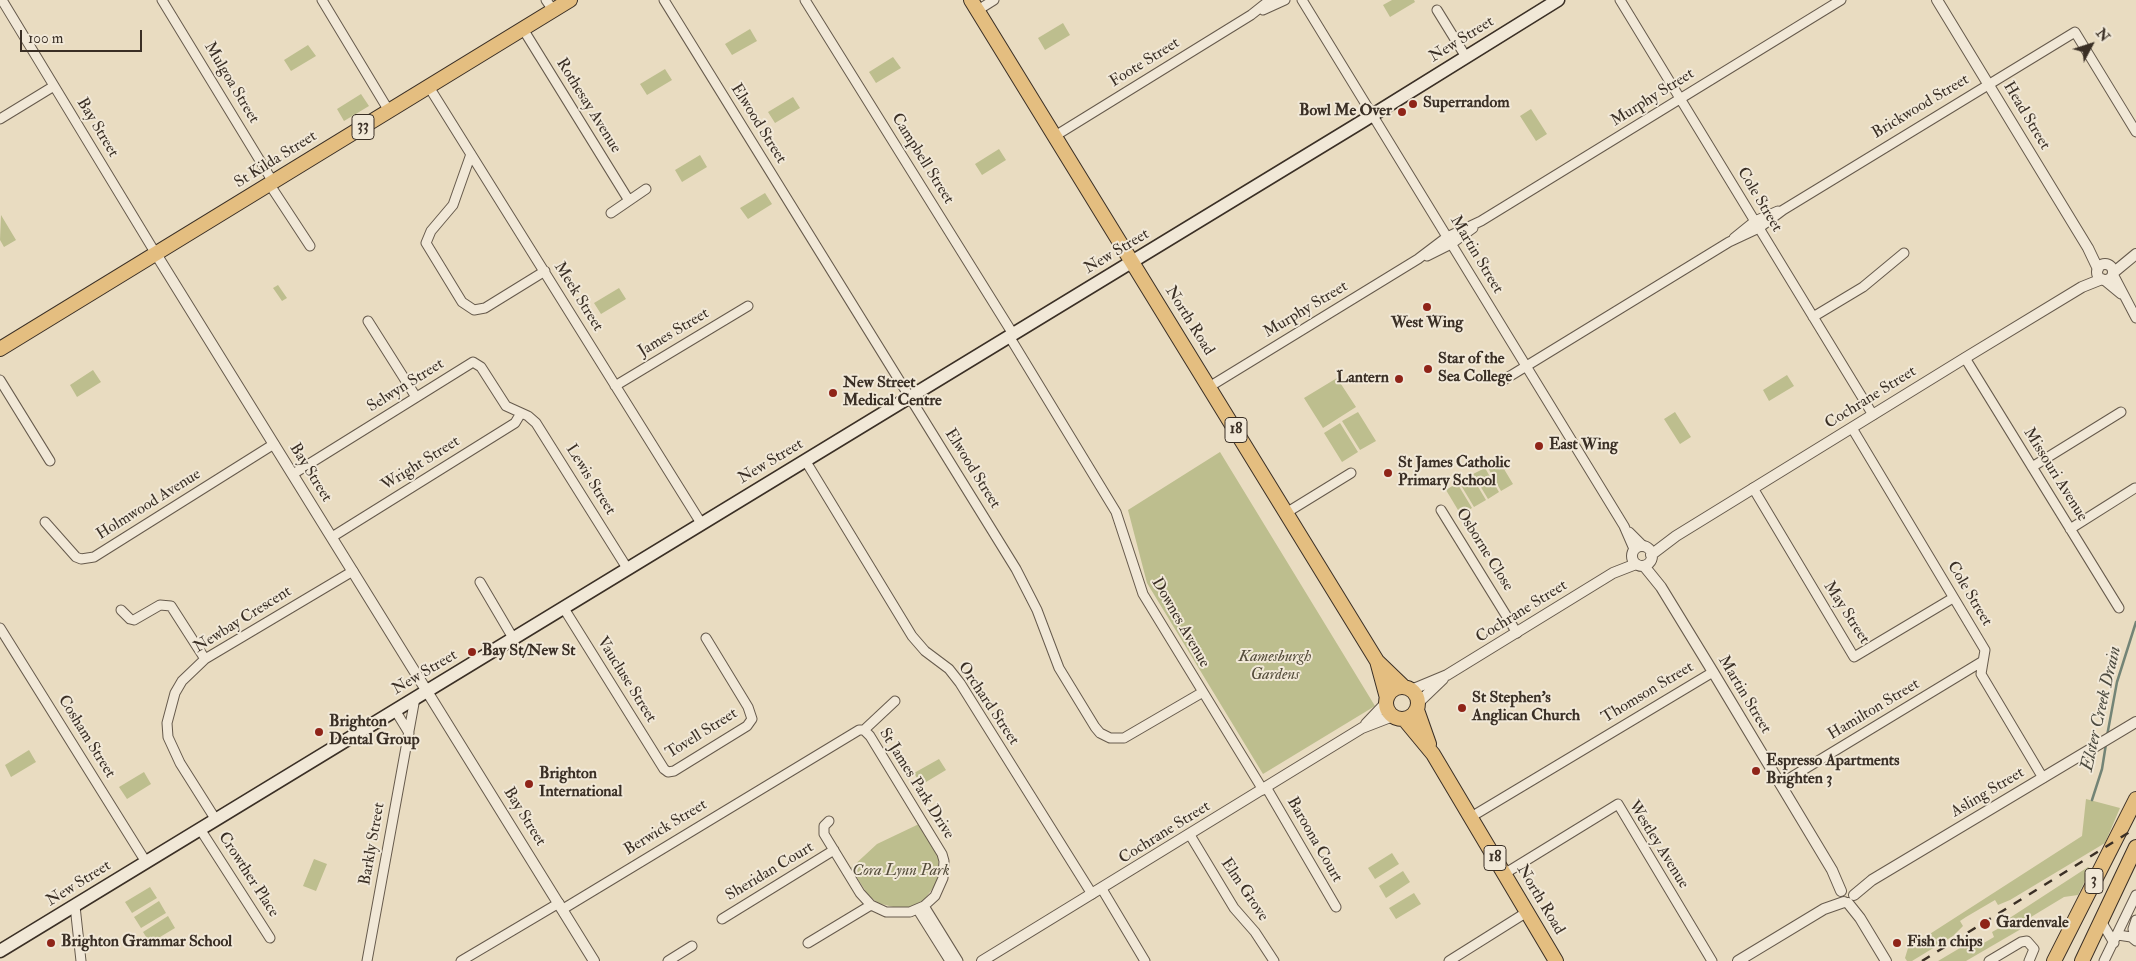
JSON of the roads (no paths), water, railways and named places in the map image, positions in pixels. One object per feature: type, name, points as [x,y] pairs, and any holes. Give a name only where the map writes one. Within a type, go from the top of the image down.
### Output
[{"type":"main road","name":"St Kilda Street","points":[[0,349],[523,29],[550,5],[570,0]]},
{"type":"main road","name":"New Street","points":[[0,952],[1558,0]]},
{"type":"main road","name":"North Road","points":[[974,5],[1377,661],[1407,688]]},
{"type":"main road","name":"North Road","points":[[1377,661],[1387,701]]},
{"type":"main road","points":[[1387,701],[1394,690],[1407,688]]},
{"type":"main road","name":"18","points":[[1407,688],[1415,693],[1417,707]]},
{"type":"main road","name":"18","points":[[1387,701],[1399,718]]},
{"type":"main road","name":"North Road","points":[[1417,707],[1433,754]]},
{"type":"main road","points":[[1399,718],[1414,715],[1417,707]]},
{"type":"main road","name":"North Road","points":[[1399,718],[1433,754],[1556,961]]},
{"type":"main road","name":"3","points":[[2054,961],[2136,799]]},
{"type":"main road","name":"3","points":[[2082,961],[2136,847]]},
{"type":"street","name":"Bay Street","points":[[2,0],[156,254],[428,690],[594,961]]},
{"type":"street","name":"Mulgoa Street","points":[[162,0],[310,246]]},
{"type":"street","points":[[322,0],[389,111]]},
{"type":"street","name":"Elwood Street","points":[[664,0],[1016,569],[1037,610],[1059,668],[1100,733],[1115,739],[1130,735],[1203,692]]},
{"type":"street","name":"Campbell Street","points":[[805,0],[1011,335]]},
{"type":"street","points":[[974,5],[994,0]]},
{"type":"street","name":"Foote Street","points":[[1055,136],[1251,15],[1270,0]]},
{"type":"street","name":"Foote Street","points":[[1251,15],[1285,0]]},
{"type":"street","name":"Martin Street","points":[[1302,0],[1713,672],[1886,961]]},
{"type":"street","name":"Cole Street","points":[[1620,0],[1873,415]]},
{"type":"street","name":"Murphy Street","points":[[1209,387],[1841,0]]},
{"type":"street","name":"Head Street","points":[[1937,0],[2088,248],[2136,318]]},
{"type":"street","points":[[1437,10],[1466,56]]},
{"type":"street","name":"Rothesay Avenue","points":[[523,29],[628,199]]},
{"type":"street","name":"Brickwood Street","points":[[1502,381],[2075,32],[2136,132]]},
{"type":"street","points":[[0,119],[54,86]]},
{"type":"street","name":"Meek Street","points":[[429,87],[701,523]]},
{"type":"street","points":[[471,154],[453,205],[431,231],[426,243],[462,302],[474,310],[485,308],[545,271]]},
{"type":"street","points":[[611,213],[628,199],[646,189]]},
{"type":"street","points":[[1813,317],[1863,287],[1904,253]]},
{"type":"street","name":"Cochrane Street","points":[[1407,688],[1447,675],[2132,257]]},
{"type":"street","name":"James Street","points":[[616,386],[748,306]]},
{"type":"street","points":[[368,321],[416,397]]},
{"type":"street","name":"Downes Avenue","points":[[1011,335],[1116,512],[1143,594],[1265,788]]},
{"type":"street","name":"Missouri Avenue","points":[[1965,358],[2118,608]]},
{"type":"street","name":"Selwyn Street","points":[[293,474],[473,362],[481,367],[502,403],[510,410],[521,413]]},
{"type":"street","points":[[0,380],[50,461]]},
{"type":"street","points":[[2032,467],[2121,412]]},
{"type":"street","name":"Wright Street","points":[[332,537],[515,423],[521,413]]},
{"type":"street","name":"Lewis Street","points":[[521,413],[536,423],[627,568]]},
{"type":"street","name":"Cole Street","points":[[1852,428],[1985,650],[1981,674],[2043,778]]},
{"type":"street","name":"Holmwood Avenue","points":[[45,522],[76,557],[81,559],[94,557],[274,444]]},
{"type":"street","name":"Orchard Street","points":[[805,460],[912,636],[925,651],[949,669],[960,682],[1145,961]]},
{"type":"street","points":[[1286,513],[1351,473]]},
{"type":"street","name":"May Street","points":[[1753,488],[1854,657],[1953,598]]},
{"type":"street","points":[[2070,528],[2136,488]]},
{"type":"street","name":"Osborne Close","points":[[1442,510],[1517,633]]},
{"type":"street","name":"Newbay Crescent","points":[[216,820],[174,751],[168,737],[167,723],[170,707],[182,681],[205,660],[353,570]]},
{"type":"street","points":[[480,582],[513,638]]},
{"type":"street","points":[[121,610],[130,619],[134,620],[160,605],[170,606],[205,660]]},
{"type":"street","name":"Vaucluse Street","points":[[564,607],[664,769]]},
{"type":"street","name":"Cosham Street","points":[[0,628],[146,862]]},
{"type":"street","name":"Tovell Street","points":[[664,769],[668,772],[674,771],[751,722],[752,716],[748,707],[706,638]]},
{"type":"street","name":"Hamilton Street","points":[[1780,784],[1984,661]]},
{"type":"street","name":"Thomson Street","points":[[1471,817],[1713,672]]},
{"type":"street","name":"Cochrane Street","points":[[1417,707],[1447,675]]},
{"type":"street","name":"Barkly Street","points":[[367,961],[415,698]]},
{"type":"street","name":"St James Park Drive","points":[[786,773],[854,732],[864,730],[895,701]]},
{"type":"street","name":"Cochrane Street","points":[[982,961],[1362,728],[1387,701]]},
{"type":"street","points":[[395,710],[409,733]]},
{"type":"street","name":"Cochrane Street","points":[[1362,728],[1399,718]]},
{"type":"street","name":"Asling Street","points":[[1738,961],[2136,722]]},
{"type":"street","name":"St James Park Drive","points":[[864,730],[875,744],[942,854],[944,871],[941,885],[935,896],[921,908]]},
{"type":"street","points":[[2119,732],[2136,732]]},
{"type":"street","name":"Berwick Street","points":[[461,961],[561,906],[786,773]]},
{"type":"street","name":"Baroona Court","points":[[1265,788],[1336,907]]},
{"type":"street","name":"Westley Avenue","points":[[1504,874],[1618,804],[1712,961]]},
{"type":"street","points":[[829,821],[824,826],[824,834],[860,893],[871,905],[877,909],[895,913],[921,908]]},
{"type":"street","name":"Crowther Place","points":[[200,829],[270,938]]},
{"type":"street","name":"Elm Grove","points":[[1190,835],[1234,908],[1255,932],[1274,961]]},
{"type":"street","name":"Sheridan Court","points":[[722,918],[834,850]]},
{"type":"street","points":[[2104,961],[2135,902]]},
{"type":"street","points":[[808,943],[871,905]]},
{"type":"street","points":[[75,906],[81,961]]},
{"type":"street","points":[[921,908],[950,961]]},
{"type":"street","points":[[921,908],[958,961]]},
{"type":"street","points":[[1448,961],[1527,912]]},
{"type":"street","points":[[2101,921],[2116,939]]},
{"type":"street","points":[[2136,921],[2133,929],[2136,940]]},
{"type":"street","points":[[2116,939],[2131,937],[2136,940]]},
{"type":"street","points":[[1989,961],[2021,942],[2027,941],[2033,945],[2034,949],[2029,961]]},
{"type":"street","points":[[668,961],[692,946]]},
{"type":"waterway","name":"Elster Creek Drain","points":[[2107,736],[2117,682],[2136,622]]},
{"type":"waterway","name":"Elster Creek Drain","points":[[2092,800],[2102,769],[2106,744]]},
{"type":"railway","points":[[1922,961],[2136,828]]},
{"type":"place","name":"Superrandom","points":[[1413,104]]},
{"type":"place","name":"Bowl Me Over","points":[[1402,112]]},
{"type":"place","name":"West Wing","points":[[1427,307]]},
{"type":"place","name":"Star of the Sea College","points":[[1428,369]]},
{"type":"place","name":"Lantern","points":[[1399,379]]},
{"type":"place","name":"New Street Medical Centre","points":[[833,393]]},
{"type":"place","name":"East Wing","points":[[1539,446]]},
{"type":"place","name":"St James Catholic Primary School","points":[[1388,473]]},
{"type":"place","name":"Bay St/New St","points":[[472,652]]},
{"type":"place","name":"St Stephen's Anglican Church","points":[[1462,708]]},
{"type":"place","name":"Brighton Dental Group","points":[[319,732]]},
{"type":"place","name":"Espresso Apartments Brighten 3","points":[[1756,771]]},
{"type":"place","name":"Brighton International","points":[[529,784]]},
{"type":"place","name":"Gardenvale","points":[[1985,924]]},
{"type":"place","name":"Brighton Grammar School","points":[[51,943]]},
{"type":"place","name":"Fish n chips","points":[[1897,943]]},
{"type":"park label","name":"Kamesburgh Gardens","points":[[1275,667]]},
{"type":"park label","name":"Cora Lynn Park","points":[[901,872]]}]
